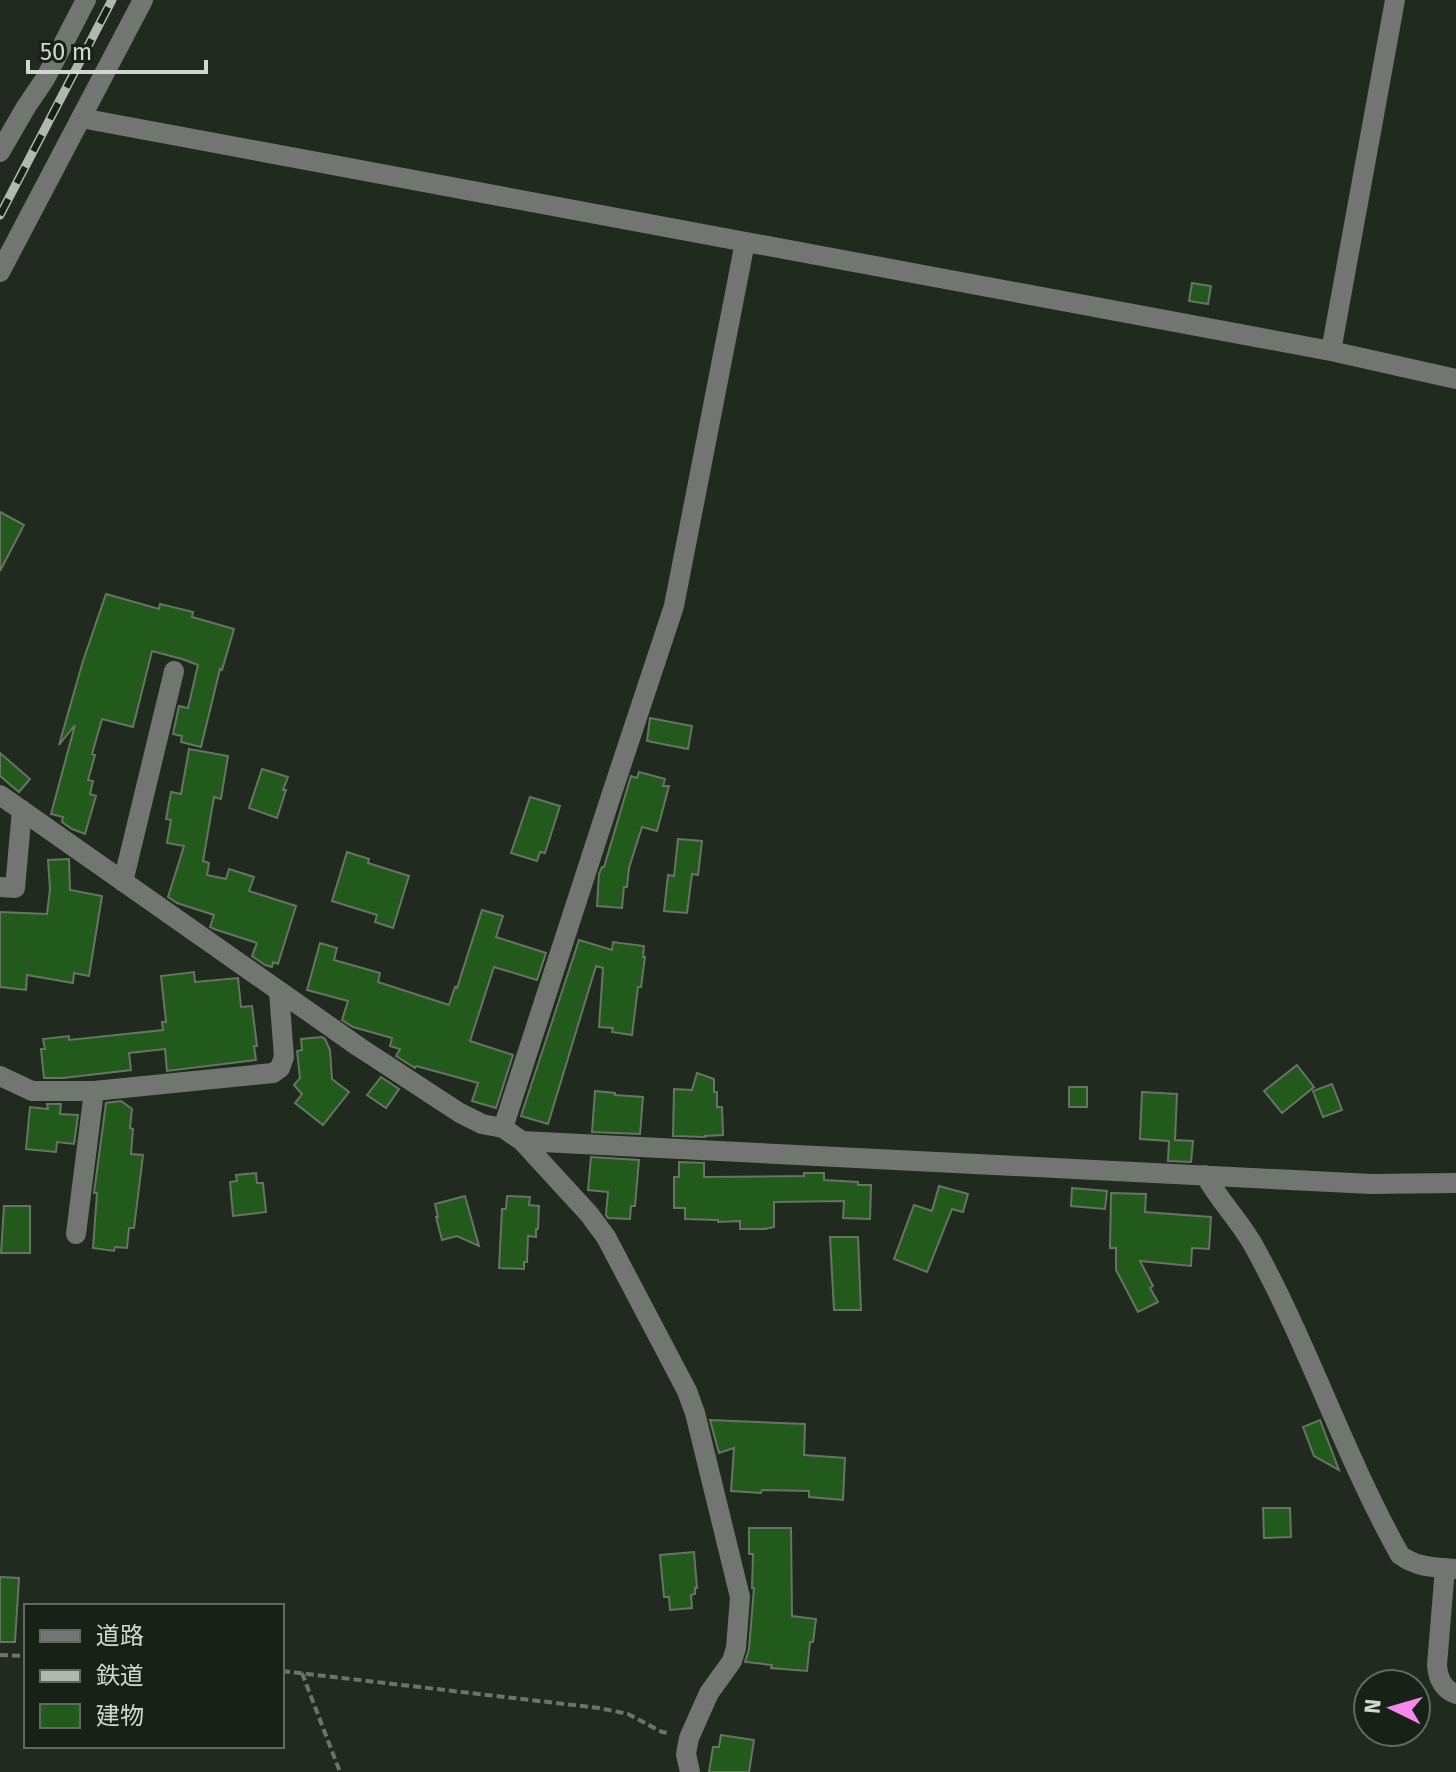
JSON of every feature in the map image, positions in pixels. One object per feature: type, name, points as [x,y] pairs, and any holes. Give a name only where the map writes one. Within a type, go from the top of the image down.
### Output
[{"type":"street","points":[[0,152],[45,79],[86,0]]},
{"type":"street","points":[[0,272],[143,0]]},
{"type":"street","points":[[1331,351],[1395,0]]},
{"type":"street","points":[[81,118],[1331,351],[1456,379]]},
{"type":"street","points":[[503,1128],[674,606],[745,242]]},
{"type":"street","points":[[123,882],[174,671]]},
{"type":"street","points":[[0,795],[279,992],[460,1113],[482,1124],[503,1128],[522,1141],[606,1237],[687,1391],[740,1597],[732,1661],[709,1693],[689,1738],[686,1754],[690,1772]]},
{"type":"street","points":[[0,887],[15,888],[22,810]]},
{"type":"street","points":[[0,1076],[32,1091],[94,1091],[273,1073],[280,1068],[284,1057],[279,992]]},
{"type":"street","points":[[76,1234],[94,1091]]},
{"type":"street","points":[[522,1141],[1371,1184],[1456,1183]]},
{"type":"street","points":[[1205,1175],[1257,1251],[1292,1321],[1343,1440],[1400,1555],[1420,1566],[1450,1569],[1437,1665],[1438,1677],[1444,1686],[1456,1694]]},
{"type":"path","points":[[0,1655],[24,1656]]},
{"type":"path","points":[[284,1671],[599,1708],[628,1714],[662,1732],[689,1738]]},
{"type":"path","points":[[302,1673],[340,1772]]},
{"type":"building","points":[[1192,283],[1211,286],[1208,304],[1189,301]]},
{"type":"building","points":[[0,512],[24,525],[0,571]]},
{"type":"building","points":[[106,594],[159,609],[160,604],[193,612],[192,617],[234,629],[220,669],[201,747],[181,742],[182,736],[173,734],[179,706],[188,708],[198,665],[182,659],[152,651],[133,727],[102,719],[88,780],[93,781],[90,794],[96,796],[85,834],[62,822],[63,817],[51,814],[75,725],[59,745]]},
{"type":"building","points":[[650,718],[692,726],[688,749],[647,741]]},
{"type":"building","points":[[189,749],[228,756],[221,799],[214,797],[203,861],[209,863],[207,875],[226,879],[229,869],[254,877],[249,891],[296,906],[278,964],[273,962],[272,967],[252,956],[257,943],[210,927],[214,915],[168,897],[184,846],[167,843],[171,820],[166,819],[171,792],[181,794]]},
{"type":"building","points":[[0,753],[30,779],[19,792],[0,776]]},
{"type":"building","points":[[262,769],[288,777],[277,818],[249,808]]},
{"type":"building","points":[[639,772],[665,779],[663,786],[669,786],[657,831],[642,827],[629,868],[627,887],[624,887],[622,908],[597,906],[599,874],[604,867],[631,776],[637,778]]},
{"type":"building","points":[[530,797],[560,806],[545,853],[540,852],[537,861],[511,853]]},
{"type":"building","points":[[678,839],[702,841],[698,875],[692,874],[687,913],[664,911],[668,875],[674,876]]},
{"type":"building","points":[[347,852],[369,859],[368,863],[409,876],[393,928],[375,922],[377,915],[332,901]]},
{"type":"building","points":[[69,859],[70,890],[102,896],[89,976],[74,973],[73,983],[27,975],[26,990],[0,987],[0,912],[47,914],[50,889],[48,860]]},
{"type":"building","points":[[482,910],[503,916],[496,937],[546,953],[537,980],[494,967],[470,1041],[513,1055],[496,1108],[472,1101],[478,1083],[415,1068],[396,1056],[400,1049],[390,1046],[392,1038],[353,1027],[342,1020],[348,1001],[307,990],[320,943],[337,948],[334,960],[380,973],[378,982],[449,1005]]},
{"type":"building","points":[[579,940],[612,950],[613,942],[644,946],[641,987],[638,987],[632,1035],[599,1027],[603,968],[596,966],[548,1124],[521,1116]]},
{"type":"building","points":[[194,972],[195,982],[238,978],[241,1007],[252,1006],[256,1060],[167,1071],[165,1049],[129,1053],[131,1070],[44,1078],[43,1039],[69,1036],[69,1040],[163,1030],[162,1022],[166,1022],[161,976]]},
{"type":"building","points":[[322,1037],[330,1050],[332,1079],[349,1092],[323,1125],[295,1103],[302,1094],[294,1085],[300,1078],[297,1051],[302,1050],[301,1039]]},
{"type":"building","points":[[1297,1065],[1314,1087],[1282,1113],[1264,1091]]},
{"type":"building","points":[[697,1073],[714,1079],[717,1107],[722,1107],[723,1135],[673,1136],[674,1089],[692,1090]]},
{"type":"building","points":[[381,1077],[399,1089],[386,1108],[367,1095]]},
{"type":"building","points":[[1332,1084],[1342,1110],[1323,1117],[1313,1091]]},
{"type":"building","points":[[1069,1087],[1087,1087],[1087,1107],[1069,1107]]},
{"type":"building","points":[[595,1091],[643,1097],[640,1134],[592,1132]]},
{"type":"building","points":[[1142,1092],[1177,1094],[1175,1140],[1193,1141],[1191,1162],[1168,1161],[1169,1141],[1140,1139]]},
{"type":"building","points":[[121,1101],[132,1109],[131,1154],[143,1155],[134,1228],[129,1228],[127,1248],[115,1247],[114,1251],[93,1248],[97,1193],[94,1193],[106,1103]]},
{"type":"building","points":[[47,1104],[61,1104],[60,1114],[78,1115],[74,1144],[57,1142],[56,1152],[26,1149],[30,1107],[48,1109]]},
{"type":"building","points":[[591,1157],[639,1160],[635,1206],[631,1206],[630,1219],[608,1218],[608,1192],[588,1190]]},
{"type":"building","points":[[679,1162],[704,1163],[704,1177],[824,1173],[824,1180],[871,1185],[870,1219],[843,1218],[844,1201],[774,1202],[774,1227],[765,1229],[740,1229],[740,1221],[685,1219],[685,1208],[674,1208],[674,1177],[679,1177]]},
{"type":"building","points":[[256,1173],[257,1183],[263,1183],[266,1212],[233,1216],[230,1182],[237,1181],[236,1175]]},
{"type":"building","points":[[939,1186],[968,1194],[963,1212],[952,1209],[927,1272],[894,1259],[914,1205],[932,1211]]},
{"type":"building","points":[[1072,1188],[1107,1191],[1105,1209],[1071,1206]]},
{"type":"building","points":[[1111,1193],[1146,1194],[1145,1212],[1211,1217],[1209,1249],[1192,1248],[1191,1266],[1140,1261],[1158,1302],[1138,1312],[1116,1270],[1116,1248],[1110,1248]]},
{"type":"building","points":[[465,1196],[479,1246],[457,1236],[442,1240],[435,1204]]},
{"type":"building","points":[[507,1196],[530,1197],[529,1205],[539,1206],[538,1229],[536,1237],[528,1236],[524,1269],[499,1268],[502,1209],[506,1209]]},
{"type":"building","points":[[4,1206],[30,1206],[30,1253],[1,1253]]},
{"type":"building","points":[[830,1237],[858,1237],[861,1310],[834,1310]]},
{"type":"building","points":[[710,1420],[805,1424],[804,1455],[845,1458],[843,1500],[809,1497],[809,1491],[731,1491],[734,1448],[719,1453]]},
{"type":"building","points":[[1320,1420],[1339,1470],[1314,1456],[1303,1427]]},
{"type":"building","points":[[1263,1508],[1290,1508],[1291,1537],[1264,1538]]},
{"type":"building","points":[[749,1528],[791,1528],[792,1616],[816,1619],[807,1671],[745,1662],[749,1649],[754,1588]]},
{"type":"building","points":[[694,1552],[697,1588],[691,1595],[692,1608],[670,1610],[669,1597],[664,1597],[660,1555]]},
{"type":"building","points":[[0,1577],[19,1578],[15,1642],[0,1642]]},
{"type":"building","points":[[721,1735],[754,1740],[749,1772],[709,1772],[713,1747],[719,1747]]},
{"type":"railway","points":[[0,215],[112,0]]}]
